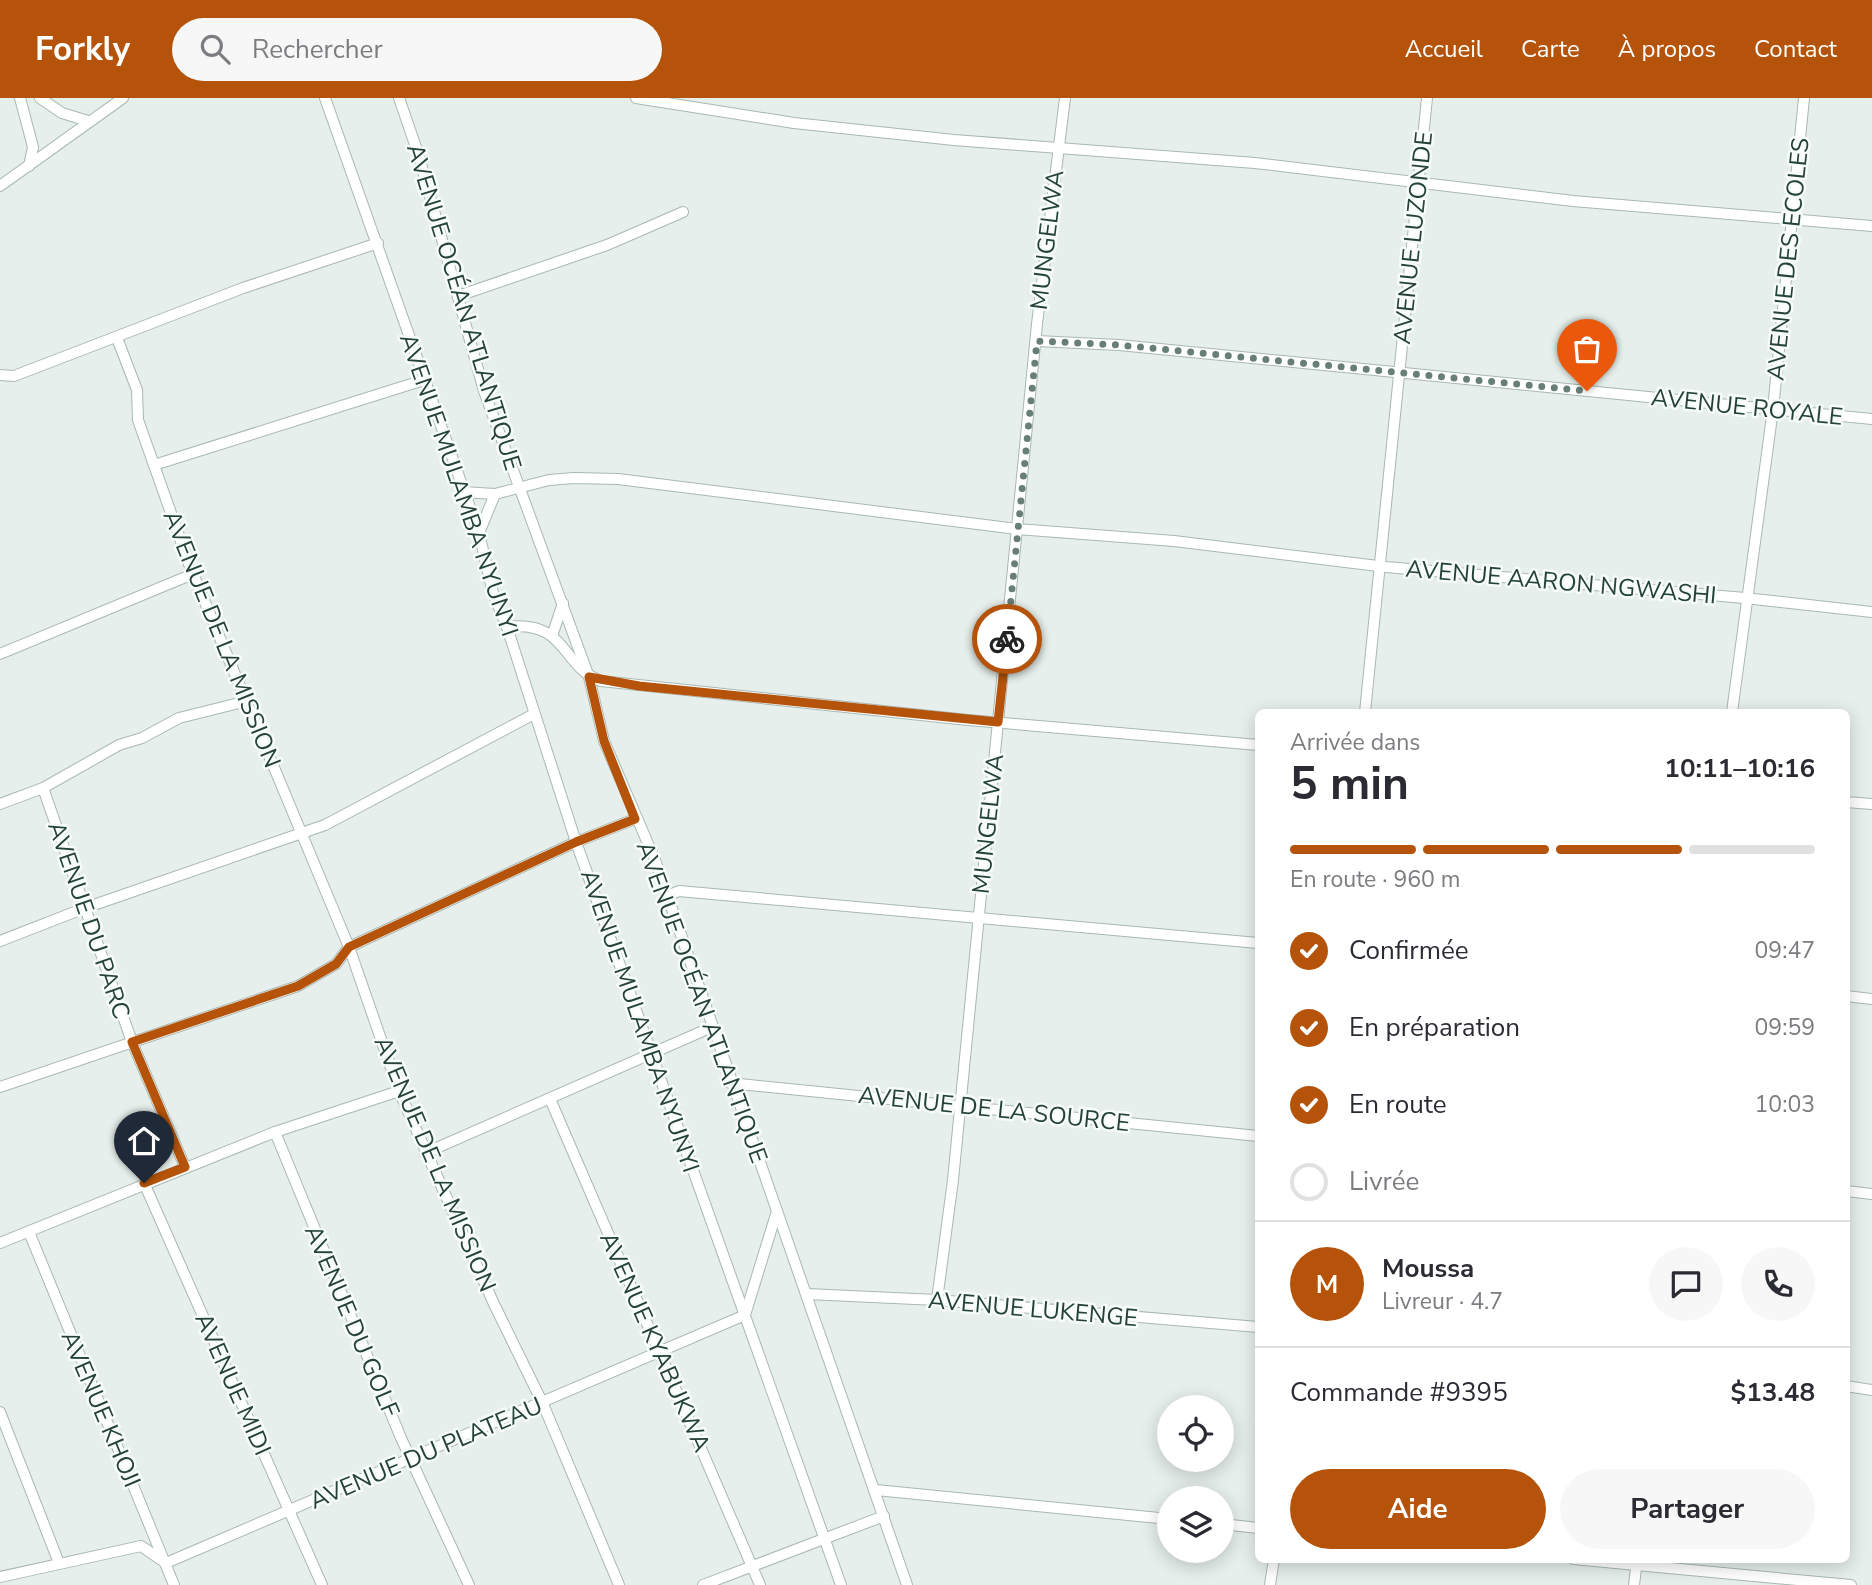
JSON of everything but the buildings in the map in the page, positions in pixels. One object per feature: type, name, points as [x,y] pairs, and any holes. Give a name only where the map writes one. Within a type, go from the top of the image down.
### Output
[{"type":"street","points":[[20,98],[33,148],[29,167]]},
{"type":"street","points":[[40,98],[62,113],[88,121]]},
{"type":"street","points":[[0,186],[123,98]]},
{"type":"street","name":"AVENUE MULAMBA NYUNYI","points":[[325,98],[479,533],[493,593],[550,755],[576,842],[597,894],[650,1054],[841,1585]]},
{"type":"street","name":"AVENUE OCÉAN ATLANTIQUE","points":[[399,98],[484,391],[589,677],[604,741],[635,819],[655,860],[730,1083],[778,1210],[907,1585]]},
{"type":"street","points":[[636,98],[794,123],[1059,149],[1255,163],[1573,201],[1872,226]]},
{"type":"street","name":"MUNGELWA","points":[[937,1300],[960,1105],[1017,529],[1065,98]]},
{"type":"street","name":"AVENUE LUZONDE","points":[[1365,709],[1427,98]]},
{"type":"street","name":"AVENUE DES ECOLES","points":[[1732,709],[1745,598],[1773,409],[1804,98]]},
{"type":"street","points":[[458,296],[607,245],[683,212]]},
{"type":"street","points":[[0,375],[14,376],[243,288],[378,243]]},
{"type":"street","name":"AVENUE DE LA MISSION","points":[[117,338],[137,390],[138,420],[193,574],[349,947],[399,1091],[425,1153],[543,1404],[619,1585]]},
{"type":"street","name":"AVENUE ROYALE","points":[[1037,341],[1119,345],[1872,419]]},
{"type":"street","points":[[154,465],[424,380]]},
{"type":"street","name":"AVENUE AARON NGWASHI","points":[[495,494],[518,487],[574,478],[618,479],[1017,529],[1250,549],[1380,566],[1745,598],[1872,612]]},
{"type":"street","points":[[463,492],[495,494],[479,533]]},
{"type":"street","points":[[0,654],[193,574]]},
{"type":"street","points":[[552,636],[563,603]]},
{"type":"street","points":[[507,627],[529,625],[552,636],[589,677],[639,686],[1255,745]]},
{"type":"street","points":[[0,804],[43,788],[119,745],[142,738],[179,718],[247,701]]},
{"type":"street","points":[[0,942],[85,908],[325,825],[534,714]]},
{"type":"street","name":"AVENUE DU PARC","points":[[43,788],[132,1042],[185,1167]]},
{"type":"street","points":[[1850,802],[1872,804]]},
{"type":"street","points":[[0,1087],[298,986],[336,964],[349,947],[576,842],[635,819]]},
{"type":"street","points":[[667,895],[679,891],[1255,943]]},
{"type":"street","points":[[1850,996],[1872,999]]},
{"type":"street","points":[[425,1153],[712,1027]]},
{"type":"street","name":"AVENUE DE LA SOURCE","points":[[730,1083],[1255,1136]]},
{"type":"street","points":[[0,1243],[275,1132],[399,1091]]},
{"type":"street","name":"AVENUE KYABUKWA","points":[[550,1099],[760,1585]]},
{"type":"street","name":"AVENUE DU GOLF","points":[[275,1132],[411,1459],[469,1585]]},
{"type":"street","name":"AVENUE MIDI","points":[[144,1183],[322,1585]]},
{"type":"street","points":[[1850,1191],[1872,1194]]},
{"type":"street","points":[[746,1315],[778,1210]]},
{"type":"street","name":"AVENUE KHOJI","points":[[29,1232],[174,1585]]},
{"type":"street","name":"AVENUE LUKENGE","points":[[807,1294],[937,1300],[1255,1327]]},
{"type":"street","name":"AVENUE DU PLATEAU","points":[[166,1563],[746,1315]]},
{"type":"street","points":[[1850,1387],[1872,1390]]},
{"type":"street","points":[[0,1412],[59,1563]]},
{"type":"street","points":[[876,1490],[1157,1518]]},
{"type":"street","points":[[704,1585],[884,1516]]},
{"type":"street","points":[[1234,1525],[1255,1528]]},
{"type":"street","points":[[0,1577],[141,1546],[166,1563]]},
{"type":"street","points":[[1270,1585],[1273,1563]]},
{"type":"street","points":[[1634,1585],[1637,1563],[1851,1585]]},
{"type":"street","points":[[21,1573],[26,1585]]},
{"type":"way so far","points":[[1007,639],[1018,507],[1037,341],[1119,345],[1248,360],[1587,391]]},
{"type":"route","points":[[144,1183],[185,1167],[132,1042],[298,986],[336,964],[349,947],[576,842],[635,819],[604,741],[589,677],[639,686],[998,722],[1007,639]]}]
